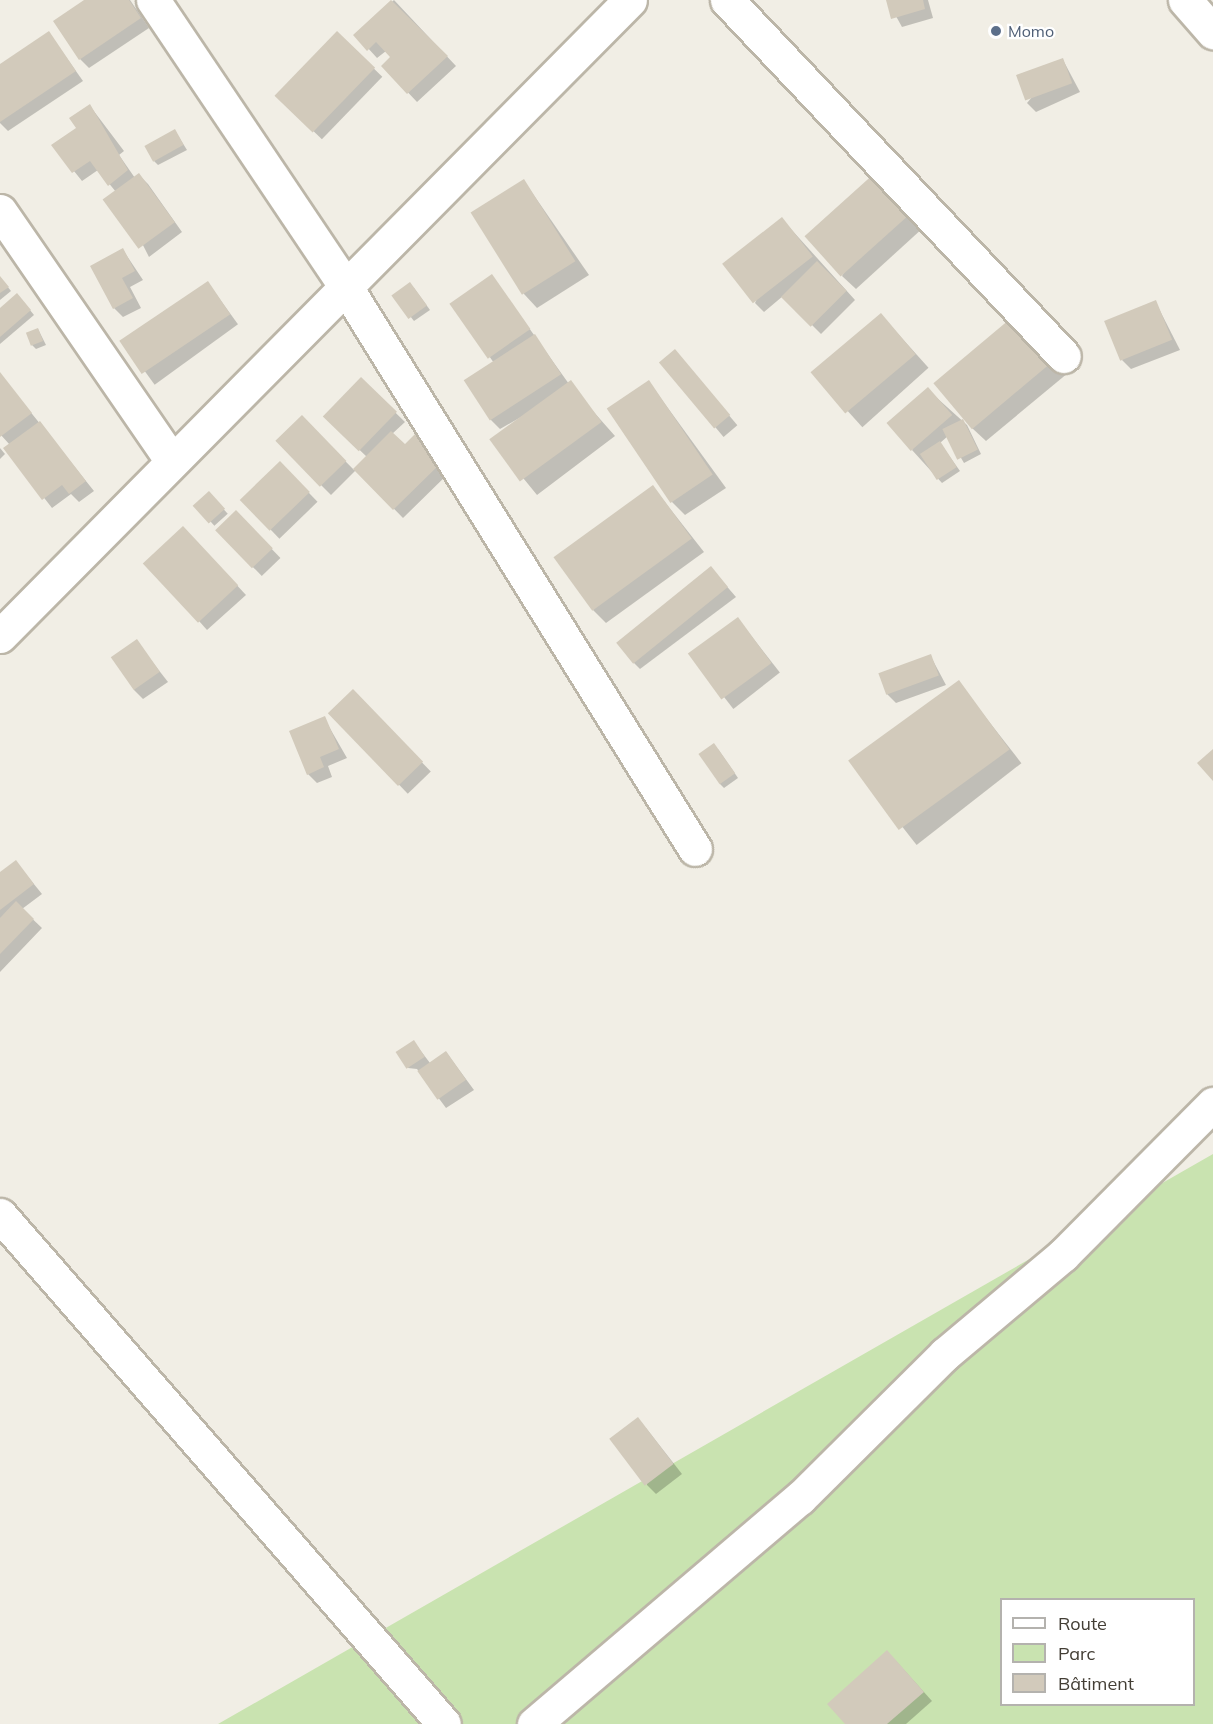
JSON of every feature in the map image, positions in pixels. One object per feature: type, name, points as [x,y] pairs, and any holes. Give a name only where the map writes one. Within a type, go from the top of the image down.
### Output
[{"type":"street","points":[[153,0],[344,284],[695,849]]},
{"type":"street","points":[[0,636],[344,284],[630,0]]},
{"type":"street","points":[[727,0],[1064,356]]},
{"type":"street","points":[[1185,0],[1213,32]]},
{"type":"street","points":[[0,211],[172,461]]},
{"type":"street","points":[[534,1724],[800,1498],[945,1354],[1063,1255],[1213,1104]]},
{"type":"street","points":[[0,1215],[444,1724]]},
{"type":"green space","points":[[1213,1154],[1213,1724],[218,1724]]},
{"type":"building","points":[[84,0],[129,0],[141,18],[79,60],[53,21]]},
{"type":"building","points":[[391,0],[448,56],[407,94],[381,66],[390,57],[376,42],[367,51],[353,35]]},
{"type":"building","points":[[886,0],[923,0],[925,9],[891,19]]},
{"type":"building","points":[[49,31],[76,71],[0,122],[0,64]]},
{"type":"building","points":[[337,31],[375,68],[313,133],[274,96]]},
{"type":"building","points":[[1063,58],[1072,83],[1025,100],[1016,75]]},
{"type":"building","points":[[90,104],[128,170],[108,186],[90,161],[72,173],[51,145],[76,128],[69,118]]},
{"type":"building","points":[[175,129],[184,145],[153,162],[144,146]]},
{"type":"building","points":[[887,162],[923,202],[841,276],[805,236]]},
{"type":"building","points":[[139,173],[175,222],[138,249],[103,199]]},
{"type":"building","points":[[524,179],[575,261],[522,295],[471,212]]},
{"type":"building","points":[[782,217],[813,256],[753,303],[722,264]]},
{"type":"building","points":[[123,248],[135,271],[122,278],[133,298],[113,309],[90,266]]},
{"type":"building","points":[[817,261],[847,291],[811,327],[781,297]]},
{"type":"building","points":[[492,274],[530,329],[488,359],[449,304]]},
{"type":"building","points":[[0,276],[9,287],[0,293]]},
{"type":"building","points":[[208,281],[230,314],[142,374],[119,341]]},
{"type":"building","points":[[410,282],[427,305],[408,319],[391,296]]},
{"type":"building","points":[[17,293],[31,310],[0,337],[0,308]]},
{"type":"building","points":[[1156,300],[1172,340],[1120,361],[1104,321]]},
{"type":"building","points":[[1023,308],[1062,354],[972,429],[933,383]]},
{"type":"building","points":[[881,313],[916,354],[845,414],[811,372]]},
{"type":"building","points":[[38,328],[43,341],[31,346],[26,333]]},
{"type":"building","points":[[535,334],[561,374],[490,421],[464,380]]},
{"type":"building","points":[[675,349],[730,415],[714,428],[659,362]]},
{"type":"building","points":[[0,372],[32,413],[0,437]]},
{"type":"building","points":[[361,377],[397,412],[359,451],[323,417]]},
{"type":"building","points":[[571,380],[602,422],[520,481],[489,439]]},
{"type":"building","points":[[649,380],[713,475],[670,503],[607,409]]},
{"type":"building","points":[[928,387],[952,415],[911,451],[886,423]]},
{"type":"building","points":[[302,415],[346,461],[320,487],[275,441]]},
{"type":"building","points":[[963,419],[978,450],[957,460],[942,429]]},
{"type":"building","points":[[40,421],[86,481],[69,494],[62,485],[42,500],[3,448]]},
{"type":"building","points":[[391,431],[405,444],[417,432],[444,460],[393,510],[353,469]]},
{"type":"building","points":[[940,441],[957,467],[937,480],[920,454]]},
{"type":"building","points":[[280,461],[310,492],[270,531],[240,500]]},
{"type":"building","points":[[653,485],[692,538],[592,611],[553,557]]},
{"type":"building","points":[[209,491],[225,509],[209,524],[193,506]]},
{"type":"building","points":[[236,510],[273,548],[252,568],[215,530]]},
{"type":"building","points":[[183,526],[238,585],[198,623],[143,564]]},
{"type":"building","points":[[711,566],[728,587],[633,664],[616,643]]},
{"type":"building","points":[[738,617],[772,663],[721,700],[688,653]]},
{"type":"building","points":[[137,639],[160,672],[134,690],[111,657]]},
{"type":"building","points":[[931,654],[939,676],[886,695],[878,673]]},
{"type":"building","points":[[959,680],[1010,750],[899,830],[848,761]]},
{"type":"building","points":[[353,689],[423,762],[398,786],[328,713]]},
{"type":"building","points":[[325,716],[339,749],[320,757],[324,767],[307,775],[289,731]]},
{"type":"building","points":[[714,743],[735,773],[720,784],[698,754]]},
{"type":"building","points":[[1213,749],[1213,781],[1197,763]]},
{"type":"building","points":[[16,860],[34,884],[0,910],[0,872]]},
{"type":"building","points":[[16,901],[34,919],[0,954],[0,918]]},
{"type":"building","points":[[414,1040],[425,1057],[406,1069],[396,1052]]},
{"type":"building","points":[[446,1051],[466,1080],[437,1100],[417,1071]]},
{"type":"building","points":[[638,1417],[674,1464],[645,1486],[609,1439]]},
{"type":"building","points":[[887,1650],[924,1692],[887,1724],[845,1724],[827,1704]]},
{"type":"place","name":"Momo","points":[[996,31]]}]
